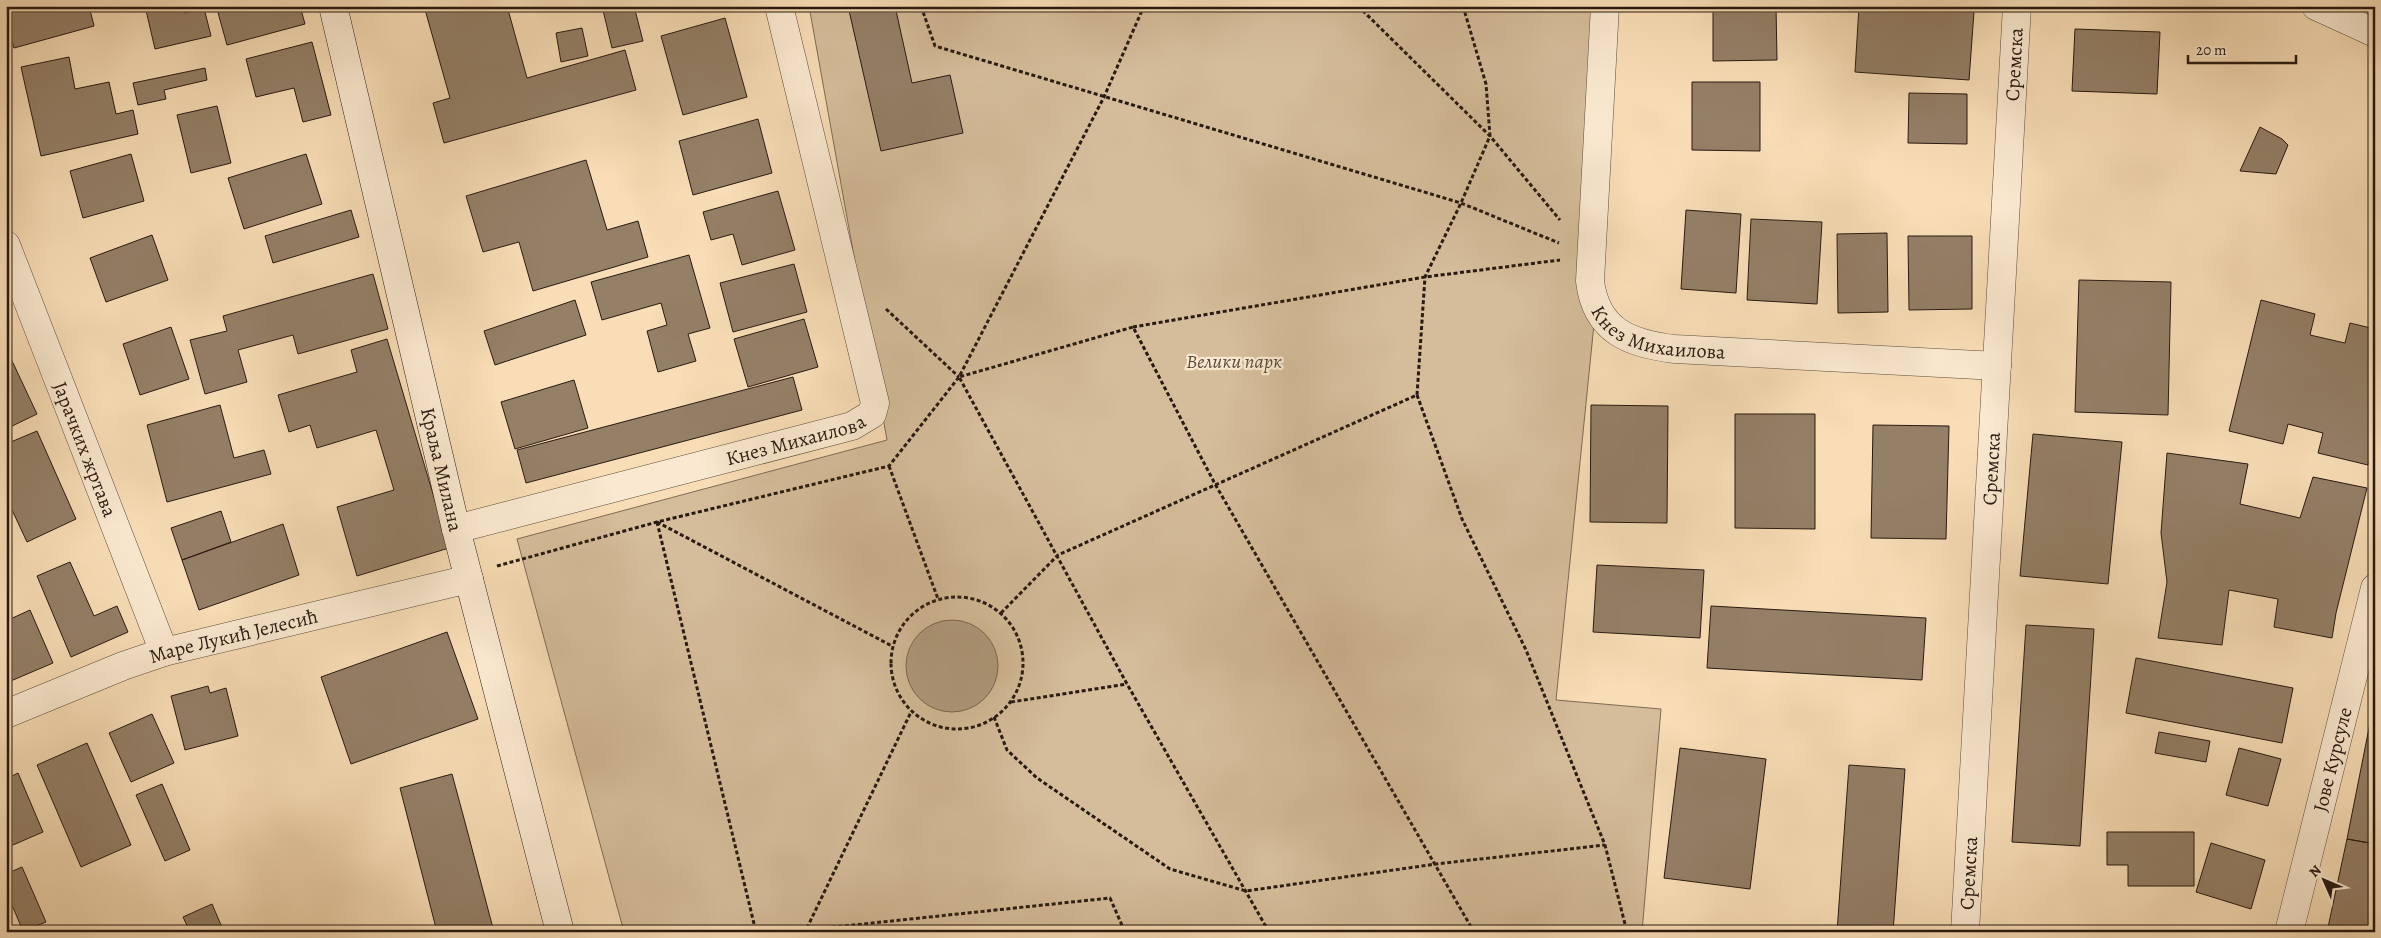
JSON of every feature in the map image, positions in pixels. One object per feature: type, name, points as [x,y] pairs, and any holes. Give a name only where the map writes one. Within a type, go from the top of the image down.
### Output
[{"type":"street","name":"Краља Милана","points":[[333,6],[456,529],[560,932]]},
{"type":"street","name":"Кнез Михаилова","points":[[456,529],[852,426],[872,414],[875,403],[779,6]]},
{"type":"street","name":"Кнез Михаилова","points":[[1605,6],[1590,281],[1596,307],[1603,319],[1614,330],[1627,338],[1643,343],[1675,349],[1997,366]]},
{"type":"street","name":"Сремска","points":[[1964,932],[2017,6]]},
{"type":"street","points":[[2316,6],[2375,34]]},
{"type":"street","name":"Јарачких жртава","points":[[6,245],[164,652]]},
{"type":"street","name":"Маре Лукић Јелесић","points":[[6,714],[114,670],[164,652],[468,577]]},
{"type":"street","name":"Јове Курсуле","points":[[2289,932],[2369,636],[2375,588]]},
{"type":"path","points":[[921,6],[935,46],[1461,203],[1590,256]]},
{"type":"path","points":[[468,577],[657,522],[889,466],[959,377],[1104,97],[1144,6]]},
{"type":"path","points":[[1358,6],[1490,136],[1590,256]]},
{"type":"path","points":[[1463,6],[1486,84],[1490,136],[1461,203],[1425,277],[1417,395],[1462,519],[1526,650],[1605,845],[1627,932]]},
{"type":"path","points":[[959,377],[1133,327],[1425,277],[1590,256]]},
{"type":"path","points":[[879,302],[959,377],[1127,684],[1269,932]]},
{"type":"path","points":[[1133,327],[1215,484],[1474,932]]},
{"type":"path","points":[[1001,613],[1058,555],[1417,395]]},
{"type":"path","points":[[889,466],[938,599]]},
{"type":"path","points":[[657,522],[892,646]]},
{"type":"path","points":[[657,522],[756,932]]},
{"type":"path","points":[[961,596],[983,601],[1001,613],[1015,630],[1022,650],[1023,668],[1019,686],[1010,702],[994,717],[974,727],[952,729],[930,724],[912,712],[900,698],[893,681],[890,664],[892,646],[902,625],[918,609],[938,599],[961,596]]},
{"type":"path","points":[[1010,702],[1127,684]]},
{"type":"path","points":[[804,931],[912,712]]},
{"type":"path","points":[[994,717],[1007,750],[1044,783],[1170,869],[1246,891],[1436,864],[1605,845]]},
{"type":"path","points":[[804,931],[1110,898],[1125,932]]},
{"type":"green space","name":"Велики парк","points":[[809,6],[1611,6],[1602,245],[1556,700],[1661,709],[1642,932],[624,932],[517,539],[887,440]]},
{"type":"shaded area","points":[[943,620],[961,620],[978,627],[991,640],[998,657],[998,675],[991,692],[978,705],[961,712],[943,712],[926,705],[913,692],[906,675],[906,657],[913,640],[926,627]]},
{"type":"building","points":[[6,6],[89,6],[94,26],[14,48],[6,20]]},
{"type":"building","points":[[145,6],[183,6],[185,13],[204,8],[211,36],[155,49]]},
{"type":"building","points":[[226,6],[300,6],[305,24],[227,45],[217,9]]},
{"type":"building","points":[[424,6],[507,6],[527,78],[625,50],[636,90],[444,143],[433,103],[450,98]]},
{"type":"building","points":[[602,6],[634,6],[643,41],[612,48]]},
{"type":"building","points":[[658,6],[680,6],[660,12]]},
{"type":"building","points":[[848,6],[895,6],[912,83],[950,75],[963,133],[881,151]]},
{"type":"building","points":[[1713,6],[1776,6],[1777,60],[1713,61]]},
{"type":"building","points":[[1859,6],[1974,12],[1969,80],[1855,72]]},
{"type":"building","points":[[1921,6],[1975,6],[1974,12],[1921,10]]},
{"type":"building","points":[[725,18],[747,97],[683,115],[661,36]]},
{"type":"building","points":[[582,28],[588,56],[561,62],[556,33]]},
{"type":"building","points":[[2075,29],[2160,32],[2157,94],[2072,91]]},
{"type":"building","points":[[312,42],[331,115],[303,122],[294,88],[256,97],[246,59]]},
{"type":"building","points":[[69,57],[75,89],[109,82],[116,114],[133,110],[138,134],[41,156],[21,67]]},
{"type":"building","points":[[205,68],[207,80],[164,90],[166,99],[138,105],[133,83]]},
{"type":"building","points":[[1692,82],[1760,82],[1760,151],[1692,150]]},
{"type":"building","points":[[1909,93],[1967,94],[1967,144],[1908,143]]},
{"type":"building","points":[[217,106],[231,163],[191,173],[177,115]]},
{"type":"building","points":[[758,119],[772,173],[693,195],[679,141]]},
{"type":"building","points":[[2260,127],[2282,139],[2288,145],[2276,174],[2240,171]]},
{"type":"building","points":[[131,154],[144,201],[83,218],[70,171]]},
{"type":"building","points":[[306,154],[322,204],[244,229],[228,178]]},
{"type":"building","points":[[586,160],[607,230],[638,221],[648,257],[533,291],[519,242],[483,252],[466,196]]},
{"type":"building","points":[[778,191],[795,250],[742,265],[733,234],[711,240],[703,212]]},
{"type":"building","points":[[351,210],[359,237],[273,263],[265,236]]},
{"type":"building","points":[[1686,210],[1741,214],[1736,293],[1681,289]]},
{"type":"building","points":[[1751,219],[1822,222],[1817,304],[1747,300]]},
{"type":"building","points":[[1887,233],[1888,312],[1838,313],[1837,234]]},
{"type":"building","points":[[152,235],[168,280],[106,302],[90,258]]},
{"type":"building","points":[[1908,236],[1972,236],[1972,309],[1909,310]]},
{"type":"building","points":[[689,255],[710,328],[688,334],[696,361],[658,372],[647,331],[667,325],[661,303],[602,320],[591,282]]},
{"type":"building","points":[[794,264],[807,312],[733,332],[720,283]]},
{"type":"building","points":[[373,274],[388,329],[298,354],[293,335],[238,350],[247,382],[205,394],[190,340],[227,331],[223,316]]},
{"type":"building","points":[[2079,280],[2171,282],[2168,415],[2075,412]]},
{"type":"building","points":[[575,300],[586,335],[495,365],[484,331]]},
{"type":"building","points":[[2261,300],[2315,314],[2310,335],[2345,343],[2350,323],[2375,329],[2375,439],[2368,465],[2318,453],[2323,433],[2288,424],[2283,444],[2229,431]]},
{"type":"building","points":[[804,319],[818,367],[748,387],[734,339]]},
{"type":"building","points":[[171,327],[189,379],[140,395],[123,344]]},
{"type":"building","points":[[387,339],[449,548],[357,576],[337,507],[394,490],[376,430],[317,448],[310,425],[289,432],[278,395],[357,372],[351,350]]},
{"type":"building","points":[[6,348],[37,414],[6,429]]},
{"type":"building","points":[[793,377],[802,410],[526,483],[517,450]]},
{"type":"building","points":[[574,380],[588,428],[515,449],[501,402]]},
{"type":"building","points":[[220,405],[234,458],[264,450],[271,474],[167,502],[147,425]]},
{"type":"building","points":[[1591,405],[1668,406],[1667,523],[1590,522]]},
{"type":"building","points":[[1735,414],[1815,414],[1815,529],[1735,528]]},
{"type":"building","points":[[1873,425],[1949,426],[1946,539],[1871,538]]},
{"type":"building","points":[[37,431],[76,519],[27,542],[6,497],[6,444]]},
{"type":"building","points":[[2033,434],[2122,442],[2108,584],[2020,576]]},
{"type":"building","points":[[2167,453],[2248,464],[2240,504],[2300,518],[2313,477],[2367,488],[2336,613],[2332,638],[2274,627],[2278,599],[2229,590],[2222,645],[2158,638],[2167,582],[2161,533]]},
{"type":"building","points":[[221,511],[231,542],[182,560],[171,528]]},
{"type":"building","points":[[283,524],[299,575],[199,610],[182,560]]},
{"type":"building","points":[[70,562],[94,616],[117,606],[128,632],[71,657],[37,576]]},
{"type":"building","points":[[1597,565],[1704,570],[1700,638],[1593,632]]},
{"type":"building","points":[[1711,606],[1926,618],[1922,680],[1707,668]]},
{"type":"building","points":[[30,610],[53,663],[6,683],[6,621]]},
{"type":"building","points":[[2026,625],[2094,629],[2080,846],[2012,842]]},
{"type":"building","points":[[447,632],[478,719],[351,764],[321,677]]},
{"type":"building","points":[[2136,658],[2293,688],[2282,743],[2126,713]]},
{"type":"building","points":[[208,686],[210,693],[226,688],[238,736],[185,750],[171,696]]},
{"type":"building","points":[[2375,698],[2375,844],[2347,839]]},
{"type":"building","points":[[152,714],[174,763],[131,782],[109,733]]},
{"type":"building","points":[[2159,732],[2210,741],[2206,762],[2155,753]]},
{"type":"building","points":[[87,743],[131,845],[81,867],[37,765]]},
{"type":"building","points":[[1680,748],[1766,759],[1750,889],[1664,878]]},
{"type":"building","points":[[2239,748],[2281,759],[2268,806],[2226,795]]},
{"type":"building","points":[[1849,765],[1905,769],[1893,932],[1837,932]]},
{"type":"building","points":[[18,773],[43,832],[6,848],[6,779]]},
{"type":"building","points":[[452,774],[494,932],[437,932],[400,788]]},
{"type":"building","points":[[162,784],[190,850],[165,861],[136,795]]},
{"type":"building","points":[[2107,832],[2194,832],[2194,886],[2128,886],[2128,865],[2107,865]]},
{"type":"building","points":[[2347,839],[2375,844],[2375,932],[2327,932]]},
{"type":"building","points":[[2211,843],[2265,860],[2251,909],[2196,892]]},
{"type":"building","points":[[22,867],[46,922],[23,931],[6,891],[6,874]]},
{"type":"building","points":[[212,904],[224,932],[190,932],[183,917]]}]
